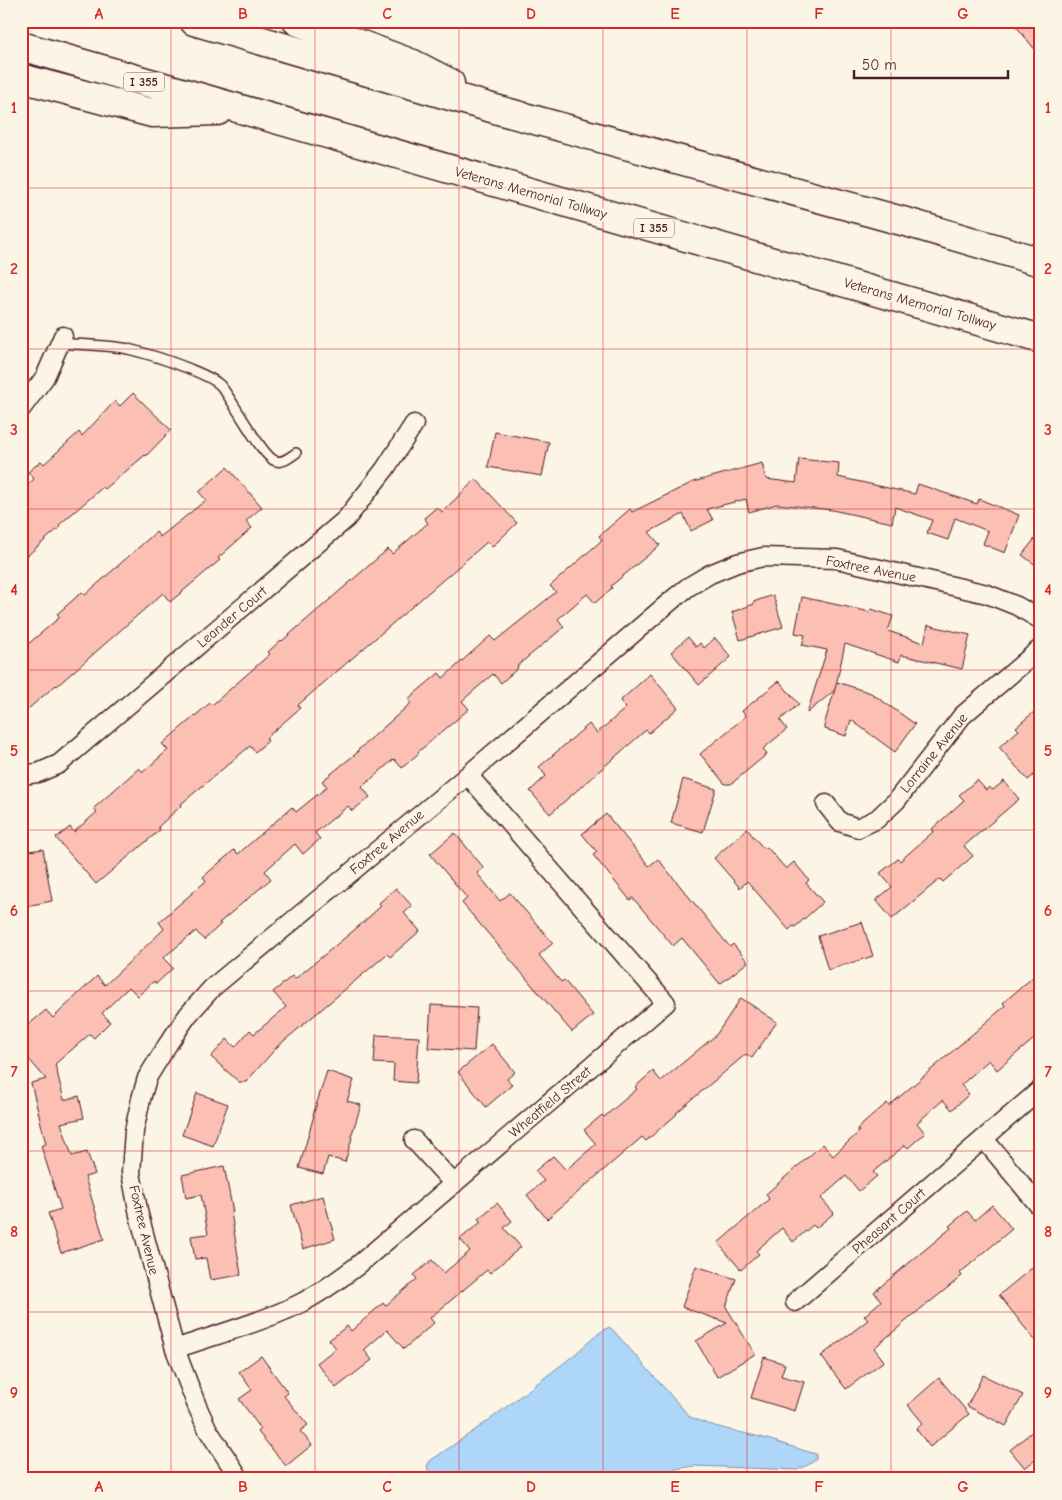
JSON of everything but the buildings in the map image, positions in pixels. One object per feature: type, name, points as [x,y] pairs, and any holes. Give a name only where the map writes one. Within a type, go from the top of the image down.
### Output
[{"type":"highway","points":[[194,21],[502,111],[913,224],[1041,262]]},
{"type":"highway","points":[[297,21],[413,64],[502,111]]},
{"type":"highway","name":"Veterans Memorial Tollway","points":[[21,46],[1041,339]]},
{"type":"highway","points":[[21,78],[152,113],[242,111]]},
{"type":"street","points":[[21,409],[45,377],[62,339]]},
{"type":"street","name":"Leander Court","points":[[21,775],[38,773],[59,764],[346,519],[385,469],[414,424]]},
{"type":"street","name":"Foxtree Avenue","points":[[240,1479],[208,1430],[175,1349],[139,1215],[131,1173],[134,1131],[147,1078],[188,1015],[212,988],[468,775],[677,595],[710,574],[736,563],[763,557],[837,559],[987,594],[1017,606],[1041,620]]},
{"type":"street","name":"Lorraine Avenue","points":[[826,804],[840,822],[858,828],[877,819],[896,801],[962,716],[1041,648]]},
{"type":"street","name":"Wheatfield Street","points":[[175,1349],[274,1314],[319,1293],[357,1266],[666,1003],[468,775]]},
{"type":"street","name":"Pheasant Court","points":[[795,1302],[1041,1089]]},
{"type":"street","points":[[984,1139],[1041,1208]]},
{"type":"street","points":[[414,1140],[454,1184]]},
{"type":"lane","points":[[62,339],[127,349],[198,372],[219,384],[265,453],[273,460],[279,462],[286,460],[296,453]]},
{"type":"water","points":[[609,1327],[690,1417],[715,1426],[816,1454],[816,1459],[797,1470],[695,1466],[676,1469],[661,1479],[435,1479],[431,1475],[427,1466],[430,1461],[488,1421]]}]
